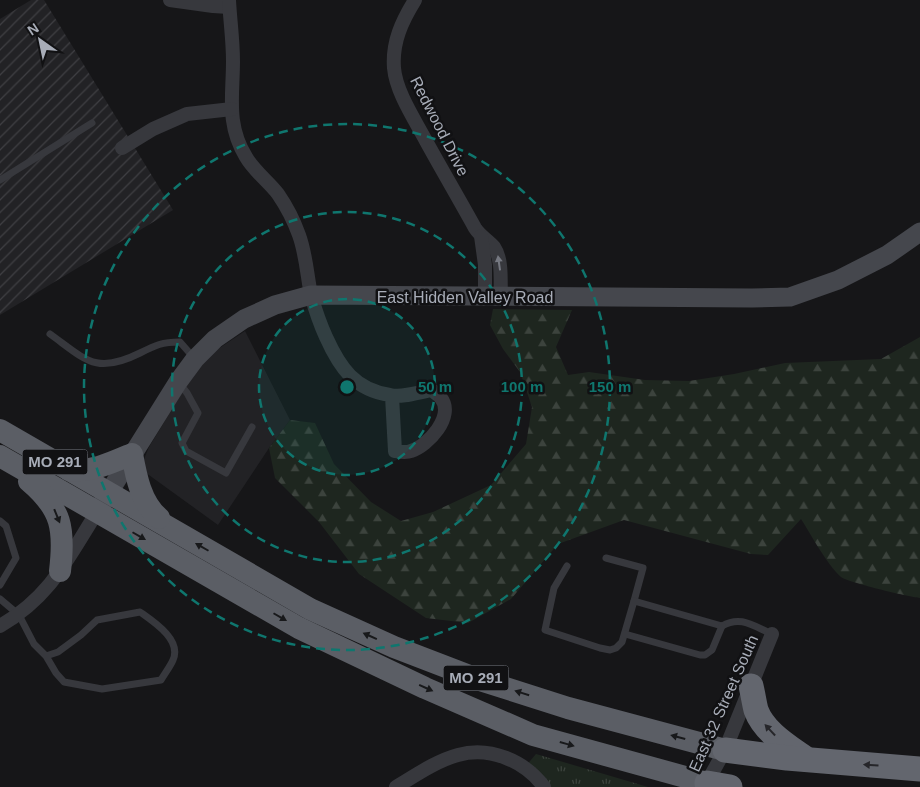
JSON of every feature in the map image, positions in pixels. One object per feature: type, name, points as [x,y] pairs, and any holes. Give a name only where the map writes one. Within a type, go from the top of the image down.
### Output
[{"type":"highway","name":"MO 291","points":[[0,430],[310,609],[394,646],[480,680],[559,705],[725,750],[808,760],[920,769]]},
{"type":"highway","points":[[69,470],[82,471],[98,468],[132,454],[146,502],[154,514],[175,531]]},
{"type":"highway","points":[[0,456],[48,499],[54,509],[60,524],[64,544],[60,571]]},
{"type":"highway","name":"MO 291","points":[[0,456],[298,628],[425,688],[533,735],[714,786]]},
{"type":"highway","points":[[751,686],[756,711],[765,726],[783,743],[808,760]]},
{"type":"highway","points":[[625,761],[651,787]]},
{"type":"main road","name":"East Hidden Valley Road","points":[[96,512],[178,382],[195,359],[215,339],[244,319],[275,304],[311,295],[790,297],[838,280],[887,255],[920,232]]},
{"type":"street","points":[[170,0],[213,6],[229,3],[233,64],[232,109],[234,128],[246,158],[279,195],[293,218],[300,238],[311,295],[318,319],[335,357],[346,373],[361,385],[392,396],[432,390],[442,398],[445,409],[443,421],[428,441],[414,451],[405,453],[395,451],[392,396]]},
{"type":"street","name":"Redwood Drive","points":[[415,0],[405,16],[395,42],[394,69],[397,82],[410,112],[481,236],[485,265],[493,297]]},
{"type":"street","points":[[122,148],[153,129],[187,114],[232,109]]},
{"type":"street","points":[[0,626],[19,615],[55,579],[96,512]]},
{"type":"street","name":"East 32 Street South","points":[[714,786],[725,750],[772,634]]},
{"type":"street","points":[[396,787],[438,762],[459,754],[476,752],[494,754],[510,759],[525,767],[544,787]]},
{"type":"lane","points":[[0,180],[92,123]]},
{"type":"lane","points":[[50,334],[82,357],[103,364],[122,362],[164,342],[180,342],[195,359]]},
{"type":"lane","points":[[178,382],[187,393],[198,413],[182,443],[186,451],[226,473],[252,427]]},
{"type":"lane","points":[[0,521],[6,526],[16,558],[0,585]]},
{"type":"lane","points":[[567,566],[554,588],[544,630],[610,650],[616,648],[622,642],[643,568],[606,558]]},
{"type":"lane","points":[[0,598],[19,615],[34,644],[46,656],[56,674],[64,682],[102,689],[161,680],[174,658],[172,640],[158,624],[140,612],[97,620],[82,635],[58,652],[46,656]]},
{"type":"lane","points":[[634,601],[722,626]]},
{"type":"lane","points":[[624,634],[706,655],[712,650],[722,626],[730,621],[739,620],[772,634]]},
{"type":"shaded area","points":[[31,0],[44,0],[173,210],[0,315],[0,19]]},
{"type":"shaded area","points":[[245,331],[290,420],[218,525],[142,470],[149,447],[191,378],[212,353]]},
{"type":"green space","points":[[493,309],[572,310],[556,347],[568,375],[589,372],[645,380],[689,381],[785,363],[881,359],[920,337],[920,598],[866,586],[841,577],[825,557],[801,519],[768,555],[751,554],[624,520],[558,544],[511,599],[468,623],[426,618],[359,574],[319,522],[275,478],[269,448],[290,420],[315,423],[334,464],[371,502],[401,521],[433,512],[491,485],[526,444],[532,407],[520,372],[503,349],[490,325]]},
{"type":"green space","points":[[536,754],[648,787],[544,787],[525,767]]}]
